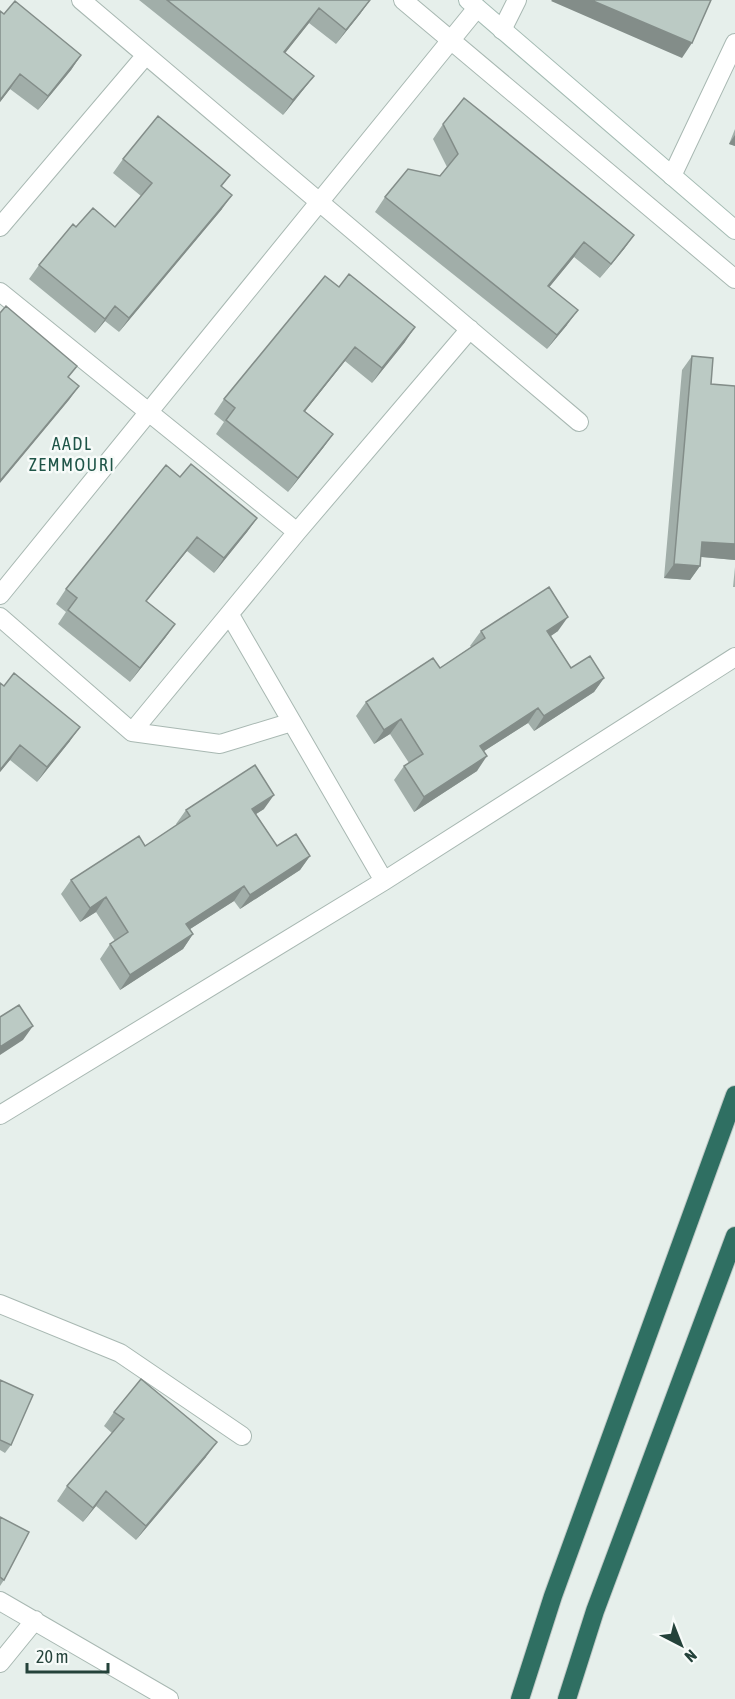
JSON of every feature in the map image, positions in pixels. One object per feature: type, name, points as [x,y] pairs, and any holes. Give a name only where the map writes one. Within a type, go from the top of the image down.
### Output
[{"type":"highway","points":[[520,1699],[553,1596],[735,1095]]},
{"type":"highway","points":[[567,1699],[596,1611],[735,1236]]},
{"type":"street","points":[[81,0],[579,422]]},
{"type":"street","points":[[403,0],[735,279]]},
{"type":"street","points":[[502,30],[517,0]]},
{"type":"street","points":[[0,595],[450,41],[472,4],[735,230]]},
{"type":"street","points":[[672,176],[735,43]]},
{"type":"street","points":[[0,227],[146,55]]},
{"type":"street","points":[[0,292],[297,532]]},
{"type":"street","points":[[132,732],[297,532],[470,329]]},
{"type":"street","points":[[230,615],[384,881]]},
{"type":"street","points":[[0,618],[132,732],[220,744],[292,722]]},
{"type":"street","points":[[0,1115],[384,881],[735,657]]},
{"type":"street","points":[[0,1304],[120,1353],[242,1436]]},
{"type":"street","points":[[0,1601],[169,1699]]},
{"type":"street","points":[[0,1663],[35,1620]]},
{"type":"building","points":[[167,0],[370,0],[346,30],[319,8],[284,52],[314,76],[293,100]]},
{"type":"building","points":[[591,0],[711,0],[692,43]]},
{"type":"building","points":[[15,1],[81,55],[48,96],[20,74],[0,100],[0,11],[4,14]]},
{"type":"building","points":[[464,98],[634,235],[611,264],[584,242],[548,286],[578,310],[557,335],[385,197],[408,169],[440,176],[458,154],[443,124]]},
{"type":"building","points":[[158,116],[230,175],[221,186],[232,195],[129,318],[115,306],[105,319],[39,265],[73,224],[76,227],[93,208],[115,227],[152,183],[123,159]]},
{"type":"building","points":[[349,274],[415,327],[382,368],[355,347],[304,411],[333,434],[298,478],[226,420],[235,408],[224,399],[325,276],[339,287]]},
{"type":"building","points":[[6,306],[77,366],[68,377],[79,386],[0,481],[0,313]]},
{"type":"building","points":[[692,356],[713,358],[711,384],[735,386],[735,544],[702,542],[700,566],[674,564]]},
{"type":"building","points":[[191,464],[257,518],[224,558],[197,537],[146,601],[175,624],[140,668],[68,610],[77,598],[66,589],[166,465],[180,477]]},
{"type":"building","points":[[549,587],[568,617],[547,631],[571,668],[590,656],[604,678],[544,716],[538,708],[480,746],[487,756],[424,797],[404,766],[423,754],[401,719],[384,730],[366,702],[433,658],[440,668],[485,638],[481,631]]},
{"type":"building","points":[[14,673],[80,727],[47,767],[20,745],[0,770],[0,683],[4,686]]},
{"type":"building","points":[[255,765],[274,795],[252,809],[277,846],[296,834],[310,856],[250,895],[244,886],[186,924],[193,934],[130,975],[110,944],[128,932],[106,897],[90,908],[71,880],[139,836],[145,846],[190,816],[186,810]]},
{"type":"building","points":[[19,1005],[33,1026],[0,1047],[0,1017]]},
{"type":"building","points":[[141,1379],[217,1442],[146,1526],[106,1491],[93,1508],[67,1486],[124,1419],[114,1412]]},
{"type":"building","points":[[0,1380],[33,1395],[11,1445],[0,1440]]},
{"type":"building","points":[[0,1517],[29,1532],[4,1580],[0,1577]]},
{"type":"district","name":"AADL ZEMMOURI","points":[[72,453]]}]
